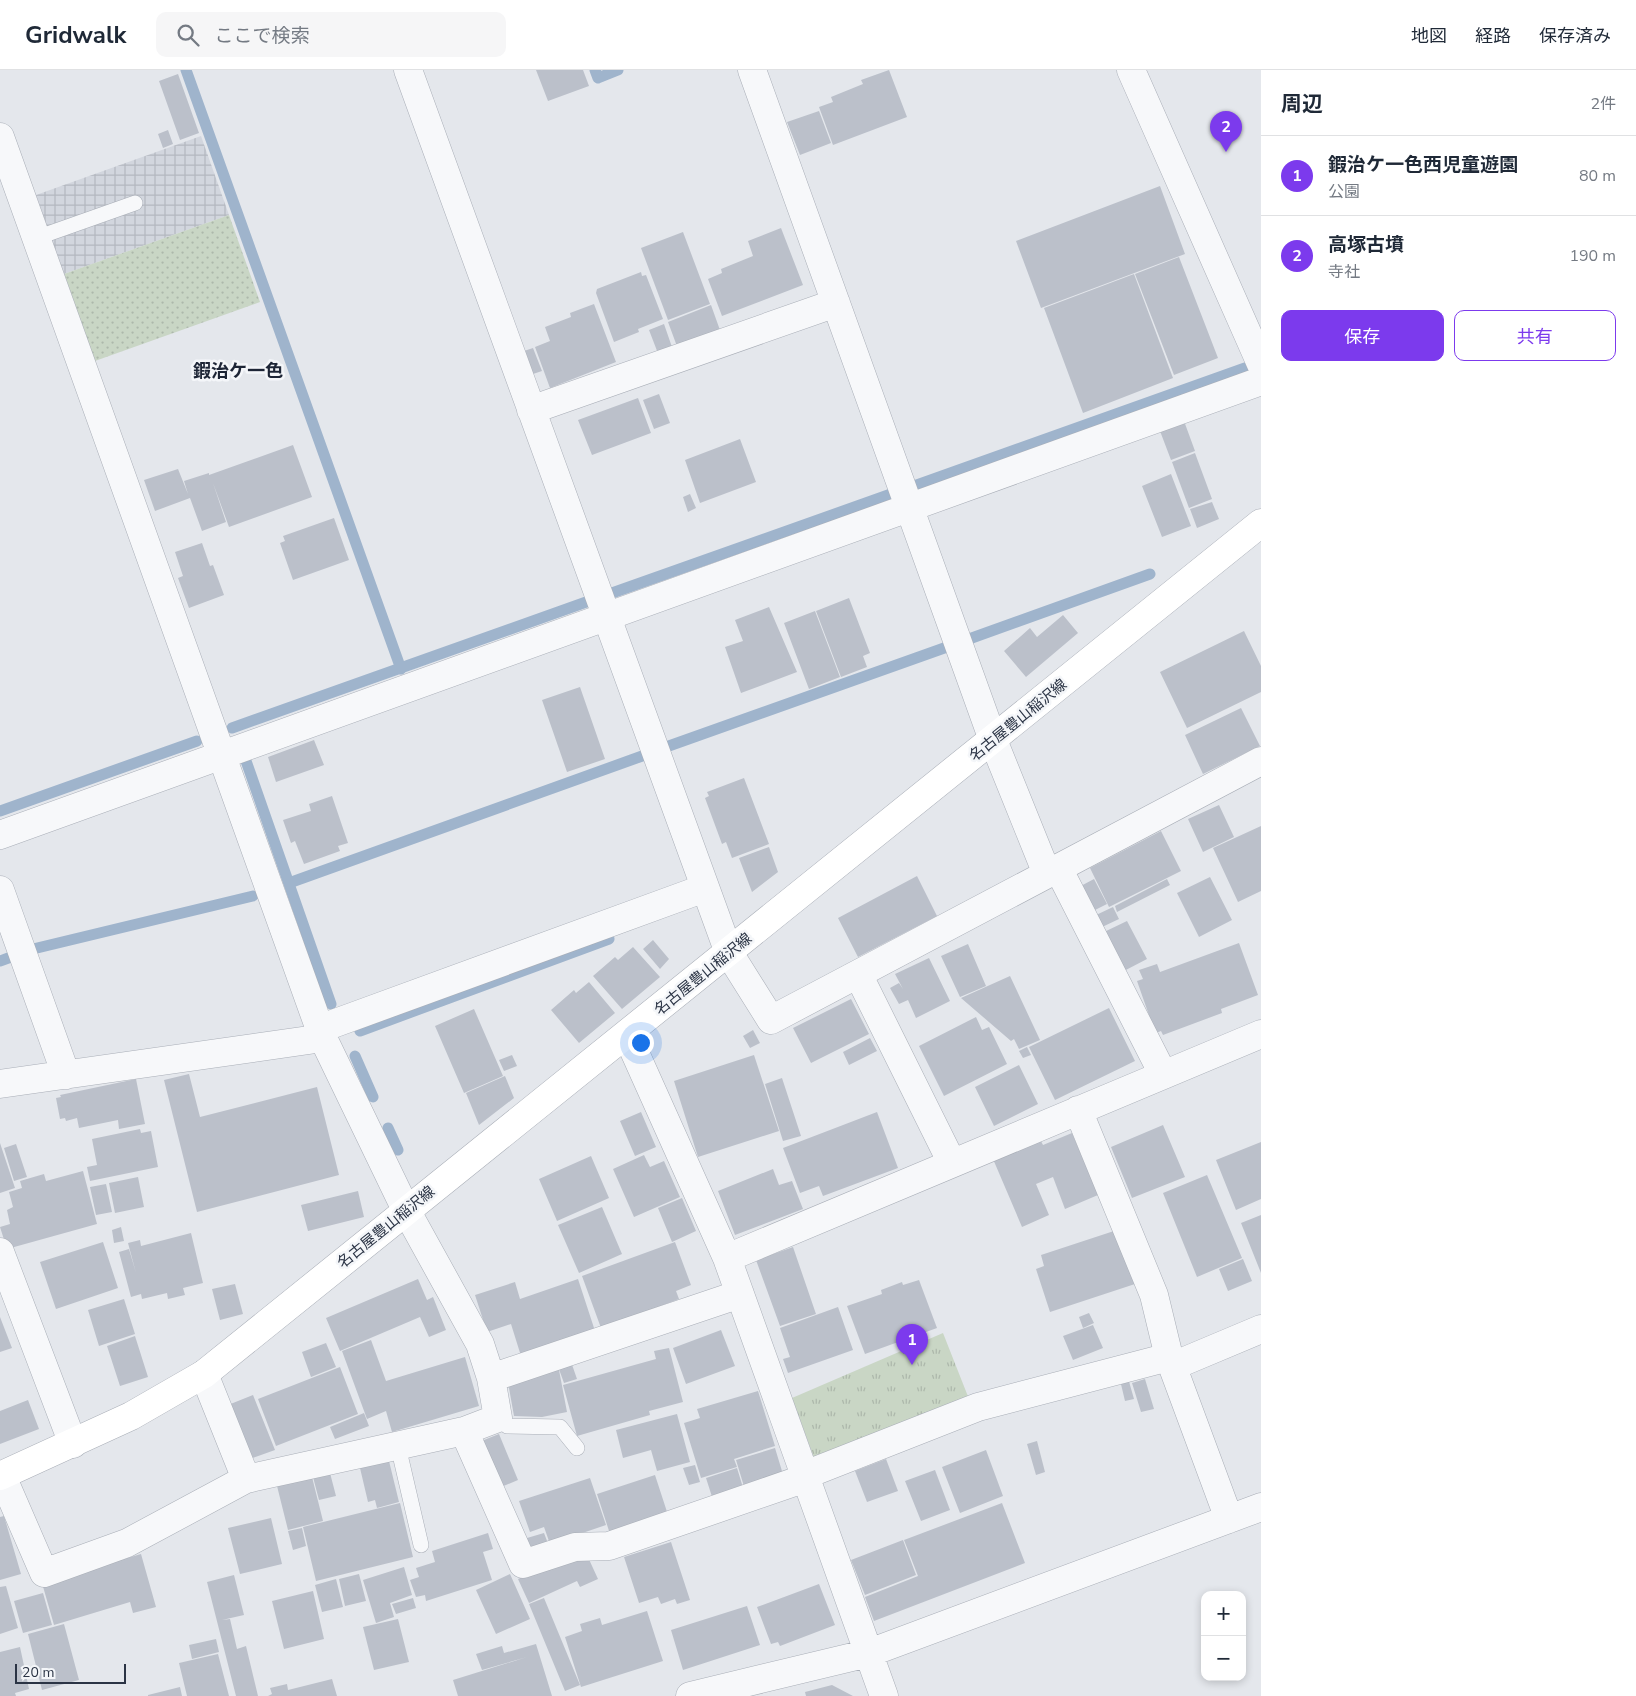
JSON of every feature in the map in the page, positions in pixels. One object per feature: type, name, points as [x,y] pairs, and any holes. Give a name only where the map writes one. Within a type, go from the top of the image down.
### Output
[{"type":"main road","name":"名古屋豊山稲沢線","points":[[1,1476],[132,1416],[204,1374],[1261,523]]},
{"type":"street","points":[[408,70],[729,953],[771,1020],[1261,761]]},
{"type":"street","points":[[752,70],[993,740],[1052,871],[1163,1074]]},
{"type":"street","points":[[1131,70],[1261,364]]},
{"type":"street","points":[[0,137],[220,756],[321,1033],[406,1210],[480,1344],[491,1378],[498,1418],[464,1431],[246,1479],[127,1543],[44,1573],[1,1476]]},
{"type":"street","points":[[531,410],[836,303]]},
{"type":"street","points":[[0,835],[1261,381]]},
{"type":"street","points":[[0,1084],[321,1033],[705,888]]},
{"type":"street","points":[[0,890],[66,1075]]},
{"type":"street","points":[[858,974],[952,1163]]},
{"type":"street","points":[[727,1258],[1261,1034]]},
{"type":"street","points":[[627,1035],[727,1258],[884,1696]]},
{"type":"street","points":[[1078,1110],[1154,1295],[1171,1361],[1229,1519]]},
{"type":"street","points":[[0,1252],[73,1444]]},
{"type":"street","points":[[491,1378],[740,1294]]},
{"type":"street","points":[[464,1431],[523,1564],[575,1547],[609,1546],[805,1476],[978,1407],[1171,1361],[1261,1329]]},
{"type":"street","points":[[204,1374],[246,1479]]},
{"type":"street","points":[[690,1696],[869,1653],[1261,1507]]},
{"type":"lane","points":[[36,238],[135,203]]},
{"type":"lane","points":[[498,1418],[507,1426],[560,1427],[576,1448]]},
{"type":"lane","points":[[398,1446],[421,1545]]},
{"type":"shaded area","points":[[201,136],[229,215],[64,274],[36,195]]},
{"type":"green space","points":[[229,215],[260,302],[95,361],[64,274]]},
{"type":"green space","points":[[943,1333],[969,1399],[814,1458],[792,1398]]},
{"type":"building","points":[[536,70],[583,70],[589,86],[548,101]]},
{"type":"building","points":[[889,70],[907,117],[833,145],[819,107],[833,102],[831,97],[863,84],[861,80]]},
{"type":"building","points":[[178,74],[199,133],[180,140],[159,81]]},
{"type":"building","points":[[819,111],[831,143],[800,155],[787,122]]},
{"type":"building","points":[[168,130],[173,144],[163,148],[158,134]]},
{"type":"building","points":[[1160,186],[1185,254],[1041,308],[1016,241]]},
{"type":"building","points":[[781,228],[803,285],[722,316],[708,279],[722,273],[721,269],[753,256],[748,241]]},
{"type":"building","points":[[683,232],[710,304],[668,320],[641,248]]},
{"type":"building","points":[[1179,257],[1218,358],[1174,375],[1135,274]]},
{"type":"building","points":[[641,272],[642,276],[646,275],[663,319],[638,329],[639,332],[614,342],[596,293],[597,289]]},
{"type":"building","points":[[1134,274],[1173,378],[1083,413],[1044,308]]},
{"type":"building","points":[[594,304],[616,362],[550,388],[535,347],[550,341],[545,327],[571,317],[570,313]]},
{"type":"building","points":[[711,305],[721,333],[678,349],[668,322]]},
{"type":"building","points":[[664,324],[673,350],[659,356],[649,330]]},
{"type":"building","points":[[533,348],[542,371],[533,374],[524,351]]},
{"type":"building","points":[[659,394],[670,423],[654,429],[643,400]]},
{"type":"building","points":[[638,398],[651,433],[592,455],[578,420]]},
{"type":"building","points":[[1184,421],[1195,451],[1171,460],[1160,431]]},
{"type":"building","points":[[740,439],[756,482],[700,503],[685,460]]},
{"type":"building","points":[[293,445],[312,497],[229,527],[213,483],[226,522],[202,531],[190,498],[155,511],[144,480],[178,469],[188,494],[184,481],[209,473],[209,475]]},
{"type":"building","points":[[1195,453],[1212,499],[1189,508],[1172,462]]},
{"type":"building","points":[[1171,474],[1191,526],[1162,537],[1142,486]]},
{"type":"building","points":[[690,494],[696,508],[688,512],[683,497]]},
{"type":"building","points":[[1212,502],[1219,519],[1197,528],[1190,509]]},
{"type":"building","points":[[334,518],[349,560],[293,580],[280,543],[285,541],[283,536]]},
{"type":"building","points":[[202,543],[210,566],[213,565],[224,595],[189,608],[178,578],[183,576],[175,552]]},
{"type":"building","points":[[849,598],[870,653],[863,656],[867,667],[841,677],[816,611]]},
{"type":"building","points":[[769,607],[797,672],[741,693],[725,647],[743,641],[735,620]]},
{"type":"building","points":[[815,611],[840,677],[809,689],[784,623]]},
{"type":"building","points":[[1063,615],[1078,633],[1026,677],[1004,651],[1030,628],[1037,637]]},
{"type":"building","points":[[1244,631],[1261,666],[1261,692],[1187,728],[1160,672]]},
{"type":"building","points":[[580,687],[605,759],[567,772],[542,700]]},
{"type":"building","points":[[1241,708],[1260,746],[1203,774],[1185,735]]},
{"type":"building","points":[[314,740],[324,765],[276,782],[268,757]]},
{"type":"building","points":[[744,778],[769,844],[732,858],[726,842],[722,844],[705,798],[709,796],[707,792]]},
{"type":"building","points":[[332,796],[348,843],[338,846],[340,851],[304,864],[295,841],[291,843],[283,820],[311,811],[309,804]]},
{"type":"building","points":[[1219,805],[1234,837],[1203,852],[1188,819]]},
{"type":"building","points":[[1261,826],[1261,891],[1238,902],[1213,848]]},
{"type":"building","points":[[1161,831],[1181,871],[1109,907],[1090,868]]},
{"type":"building","points":[[769,847],[778,872],[752,892],[739,858]]},
{"type":"building","points":[[917,876],[937,916],[858,957],[838,918]]},
{"type":"building","points":[[1210,877],[1232,920],[1199,937],[1177,893]]},
{"type":"building","points":[[1094,879],[1107,904],[1089,913],[1077,888]]},
{"type":"building","points":[[1167,879],[1170,885],[1117,912],[1115,906]]},
{"type":"building","points":[[1113,907],[1119,919],[1100,928],[1094,916]]},
{"type":"building","points":[[1127,921],[1147,959],[1122,972],[1102,933]]},
{"type":"building","points":[[653,940],[669,959],[660,969],[643,949]]},
{"type":"building","points":[[1239,943],[1258,995],[1221,1009],[1222,1013],[1163,1035],[1161,1031],[1156,1033],[1146,1019],[1150,1018],[1137,981],[1143,979],[1139,970],[1157,964],[1160,972]]},
{"type":"building","points":[[968,944],[986,986],[960,997],[941,956]]},
{"type":"building","points":[[633,947],[660,977],[622,1009],[593,976],[615,957],[618,960]]},
{"type":"building","points":[[929,958],[950,1001],[916,1018],[908,1000],[899,1004],[890,988],[899,983],[903,989],[895,974]]},
{"type":"building","points":[[1010,976],[1040,1040],[1019,1049],[1014,1039],[1011,1041],[961,998]]},
{"type":"building","points":[[589,982],[615,1013],[579,1043],[551,1010],[574,990],[576,993]]},
{"type":"building","points":[[851,999],[869,1034],[811,1063],[793,1028]]},
{"type":"building","points":[[1109,1008],[1135,1061],[1055,1100],[1029,1047]]},
{"type":"building","points":[[474,1009],[503,1076],[464,1093],[435,1026]]},
{"type":"building","points":[[976,1017],[982,1030],[989,1027],[1007,1064],[944,1096],[919,1046]]},
{"type":"building","points":[[753,1030],[760,1043],[750,1048],[743,1036]]},
{"type":"building","points":[[870,1038],[877,1051],[849,1065],[843,1052]]},
{"type":"building","points":[[1027,1047],[1031,1055],[1023,1058],[1019,1051]]},
{"type":"building","points":[[512,1055],[517,1066],[504,1071],[499,1060]]},
{"type":"building","points":[[754,1055],[779,1131],[698,1157],[674,1081]]},
{"type":"building","points":[[1019,1065],[1038,1104],[994,1126],[975,1087]]},
{"type":"building","points":[[189,1074],[200,1117],[317,1087],[339,1175],[197,1212],[164,1080]]},
{"type":"building","points":[[505,1076],[514,1098],[479,1125],[466,1093]]},
{"type":"building","points":[[782,1078],[801,1136],[783,1141],[765,1084]]},
{"type":"building","points":[[136,1079],[145,1124],[119,1129],[118,1120],[79,1128],[77,1118],[66,1121],[65,1118],[60,1119],[56,1098],[61,1097],[60,1095]]},
{"type":"building","points":[[641,1112],[656,1147],[635,1156],[620,1121]]},
{"type":"building","points":[[877,1112],[898,1168],[823,1196],[819,1186],[800,1193],[783,1148]]},
{"type":"building","points":[[1163,1125],[1185,1177],[1132,1198],[1111,1147]]},
{"type":"building","points":[[140,1129],[141,1133],[151,1131],[158,1167],[90,1181],[87,1167],[97,1165],[92,1139]]},
{"type":"building","points":[[1072,1133],[1098,1195],[1065,1209],[1053,1177],[1036,1184],[1049,1215],[1022,1227],[993,1159],[1040,1139],[1043,1145]]},
{"type":"building","points":[[1261,1142],[1261,1199],[1236,1210],[1216,1160]]},
{"type":"building","points":[[0,1143],[15,1188],[0,1193]]},
{"type":"building","points":[[16,1144],[27,1177],[14,1181],[4,1148]]},
{"type":"building","points":[[644,1155],[650,1167],[664,1161],[680,1197],[634,1217],[613,1169]]},
{"type":"building","points":[[591,1156],[609,1198],[557,1221],[539,1179]]},
{"type":"building","points":[[773,1169],[779,1185],[792,1181],[803,1209],[735,1235],[718,1191]]},
{"type":"building","points":[[83,1171],[97,1224],[7,1249],[0,1227],[10,1224],[7,1210],[13,1207],[9,1192],[22,1188],[20,1181],[44,1174],[46,1181]]},
{"type":"building","points":[[1207,1175],[1242,1258],[1197,1277],[1163,1193]]},
{"type":"building","points":[[138,1177],[144,1207],[115,1213],[109,1183]]},
{"type":"building","points":[[106,1184],[112,1212],[96,1215],[90,1187]]},
{"type":"building","points":[[358,1191],[364,1217],[308,1231],[301,1205]]},
{"type":"building","points":[[682,1198],[696,1231],[672,1242],[658,1208]]},
{"type":"building","points":[[602,1207],[622,1254],[579,1273],[558,1225]]},
{"type":"building","points":[[1261,1215],[1261,1273],[1241,1223]]},
{"type":"building","points":[[121,1227],[124,1241],[114,1243],[112,1230]]},
{"type":"building","points":[[1117,1230],[1135,1284],[1050,1312],[1036,1269],[1044,1266],[1041,1255]]},
{"type":"building","points":[[191,1233],[203,1283],[183,1288],[185,1295],[168,1299],[167,1293],[142,1299],[141,1294],[131,1297],[119,1252],[129,1249],[136,1273],[128,1243],[140,1240],[141,1246]]},
{"type":"building","points":[[103,1242],[118,1288],[56,1309],[40,1262]]},
{"type":"building","points":[[675,1242],[691,1285],[676,1291],[679,1299],[601,1328],[582,1276]]},
{"type":"building","points":[[793,1247],[816,1314],[780,1326],[756,1260]]},
{"type":"building","points":[[1243,1259],[1252,1281],[1228,1291],[1219,1269]]},
{"type":"building","points":[[418,1279],[427,1300],[433,1297],[446,1330],[429,1337],[420,1317],[340,1351],[326,1318]]},
{"type":"building","points":[[578,1279],[595,1331],[521,1356],[511,1324],[487,1332],[475,1295],[515,1282],[520,1299]]},
{"type":"building","points":[[919,1280],[937,1328],[865,1354],[847,1306],[882,1294],[881,1290],[902,1282],[903,1285]]},
{"type":"building","points":[[235,1284],[243,1314],[220,1320],[212,1289]]},
{"type":"building","points":[[124,1299],[135,1334],[99,1346],[88,1310]]},
{"type":"building","points":[[838,1307],[853,1350],[788,1373],[783,1359],[790,1357],[780,1328]]},
{"type":"building","points":[[1089,1313],[1094,1323],[1083,1328],[1079,1317]]},
{"type":"building","points":[[0,1317],[12,1348],[0,1352]]},
{"type":"building","points":[[1093,1325],[1103,1348],[1073,1360],[1063,1336]]},
{"type":"building","points":[[721,1330],[735,1366],[686,1384],[673,1348]]},
{"type":"building","points":[[135,1336],[148,1377],[120,1386],[107,1346]]},
{"type":"building","points":[[371,1340],[386,1381],[465,1357],[479,1406],[392,1432],[386,1411],[367,1419],[342,1351]]},
{"type":"building","points":[[326,1343],[336,1367],[311,1377],[302,1352]]},
{"type":"building","points":[[669,1348],[683,1402],[649,1411],[650,1415],[577,1436],[563,1385],[656,1359],[654,1351]]},
{"type":"building","points":[[569,1356],[577,1379],[564,1383],[556,1361]]},
{"type":"building","points":[[340,1367],[358,1414],[276,1446],[258,1399]]},
{"type":"building","points":[[559,1370],[567,1412],[542,1417],[514,1416],[507,1377]]},
{"type":"building","points":[[1128,1378],[1134,1399],[1125,1401],[1120,1380]]},
{"type":"building","points":[[1145,1379],[1154,1409],[1141,1412],[1132,1383]]},
{"type":"building","points":[[758,1391],[775,1446],[734,1459],[737,1467],[701,1478],[684,1423],[700,1418],[697,1409]]},
{"type":"building","points":[[253,1395],[275,1450],[250,1459],[228,1405]]},
{"type":"building","points":[[28,1400],[39,1429],[0,1444],[0,1411]]},
{"type":"building","points":[[364,1413],[369,1426],[335,1439],[330,1427]]},
{"type":"building","points":[[677,1414],[690,1462],[657,1471],[651,1450],[623,1458],[616,1430]]},
{"type":"building","points":[[499,1434],[518,1480],[499,1488],[479,1442]]},
{"type":"building","points":[[1037,1441],[1045,1472],[1036,1475],[1027,1444]]},
{"type":"building","points":[[775,1448],[785,1481],[746,1493],[736,1460]]},
{"type":"building","points":[[986,1450],[1003,1496],[960,1513],[942,1467]]},
{"type":"building","points":[[886,1459],[898,1491],[867,1502],[855,1471]]},
{"type":"building","points":[[389,1461],[399,1502],[377,1508],[375,1500],[368,1502],[360,1468]]},
{"type":"building","points":[[695,1465],[700,1482],[689,1485],[683,1468]]},
{"type":"building","points":[[737,1468],[745,1494],[714,1503],[706,1478]]},
{"type":"building","points":[[935,1470],[950,1510],[921,1521],[905,1481]]},
{"type":"building","points":[[330,1473],[336,1496],[319,1500],[313,1477]]},
{"type":"building","points":[[655,1475],[669,1518],[611,1537],[597,1494]]},
{"type":"building","points":[[312,1477],[323,1521],[288,1530],[277,1486]]},
{"type":"building","points":[[590,1478],[606,1525],[550,1544],[544,1527],[530,1532],[519,1501]]},
{"type":"building","points":[[400,1503],[413,1557],[316,1581],[303,1527]]},
{"type":"building","points":[[1002,1503],[1025,1563],[874,1621],[865,1597],[918,1576],[904,1540]]},
{"type":"building","points":[[4,1516],[21,1574],[0,1580],[0,1517]]},
{"type":"building","points":[[271,1518],[282,1564],[240,1574],[228,1528]]},
{"type":"building","points":[[302,1528],[306,1546],[293,1550],[288,1531]]},
{"type":"building","points":[[488,1533],[493,1549],[483,1552],[492,1580],[426,1601],[425,1595],[416,1597],[410,1580],[419,1577],[416,1568],[435,1562],[432,1551]]},
{"type":"building","points":[[544,1533],[549,1546],[531,1552],[527,1538]]},
{"type":"building","points":[[903,1540],[916,1575],[865,1595],[851,1560]]},
{"type":"building","points":[[671,1542],[690,1600],[677,1604],[675,1599],[661,1604],[658,1597],[639,1603],[624,1557]]},
{"type":"building","points":[[141,1554],[156,1607],[133,1613],[130,1602],[54,1625],[42,1583]]},
{"type":"building","points":[[571,1555],[587,1555],[598,1579],[580,1587],[577,1581],[529,1603],[518,1579]]},
{"type":"building","points":[[404,1567],[412,1595],[390,1603],[394,1617],[376,1623],[363,1580]]},
{"type":"building","points":[[359,1574],[366,1601],[345,1606],[339,1579]]},
{"type":"building","points":[[510,1574],[530,1619],[496,1634],[476,1590]]},
{"type":"building","points":[[234,1575],[244,1615],[222,1620],[230,1619],[237,1649],[246,1646],[258,1696],[236,1696],[207,1582]]},
{"type":"building","points":[[336,1579],[343,1607],[322,1612],[315,1585]]},
{"type":"building","points":[[819,1584],[835,1625],[780,1646],[778,1642],[771,1644],[757,1607]]},
{"type":"building","points":[[6,1586],[18,1628],[0,1634],[0,1587]]},
{"type":"building","points":[[313,1591],[324,1639],[284,1649],[272,1601]]},
{"type":"building","points":[[43,1593],[52,1625],[23,1633],[14,1601]]},
{"type":"building","points":[[413,1598],[416,1608],[396,1614],[392,1604]]},
{"type":"building","points":[[544,1598],[580,1685],[565,1691],[529,1604]]},
{"type":"building","points":[[747,1606],[760,1645],[683,1670],[671,1630]]},
{"type":"building","points":[[647,1611],[663,1661],[581,1687],[565,1637],[582,1631],[580,1624],[600,1618],[602,1625]]},
{"type":"building","points":[[398,1619],[409,1662],[374,1670],[363,1627]]},
{"type":"building","points":[[64,1624],[79,1680],[42,1690],[28,1634]]},
{"type":"building","points":[[216,1639],[219,1652],[192,1659],[189,1645]]},
{"type":"building","points":[[536,1644],[552,1696],[458,1696],[453,1680],[527,1657],[482,1670],[476,1654],[502,1646],[504,1653]]},
{"type":"building","points":[[20,1647],[29,1689],[15,1693],[16,1696],[0,1696],[0,1652]]},
{"type":"building","points":[[218,1654],[229,1696],[187,1696],[179,1663]]},
{"type":"building","points":[[332,1679],[337,1696],[268,1696],[272,1694],[270,1688],[287,1684],[288,1690]]},
{"type":"building","points":[[832,1685],[853,1696],[806,1696],[805,1692]]},
{"type":"building","points":[[180,1687],[182,1696],[148,1696],[148,1695]]},
{"type":"waterway","points":[[186,70],[401,669]]},
{"type":"waterway","points":[[595,70],[598,78],[618,70]]},
{"type":"waterway","points":[[914,486],[1245,368]]},
{"type":"waterway","points":[[612,593],[891,494]]},
{"type":"waterway","points":[[969,639],[1150,574]]},
{"type":"waterway","points":[[232,728],[589,601]]},
{"type":"waterway","points":[[666,747],[947,647]]},
{"type":"waterway","points":[[0,811],[197,741]]},
{"type":"waterway","points":[[289,883],[645,755]]},
{"type":"waterway","points":[[245,758],[331,1004]]},
{"type":"waterway","points":[[33,949],[253,896]]},
{"type":"waterway","points":[[360,1031],[609,939]]},
{"type":"waterway","points":[[0,961],[11,957]]},
{"type":"waterway","points":[[355,1056],[373,1097]]},
{"type":"waterway","points":[[388,1128],[398,1150]]},
{"type":"place","name":"高塚古墳","points":[[1226,152]]},
{"type":"place","name":"鍜治ケ一色西児童遊園","points":[[912,1365]]},
{"type":"district","name":"鍜治ケ一色","points":[[238,371]]}]
